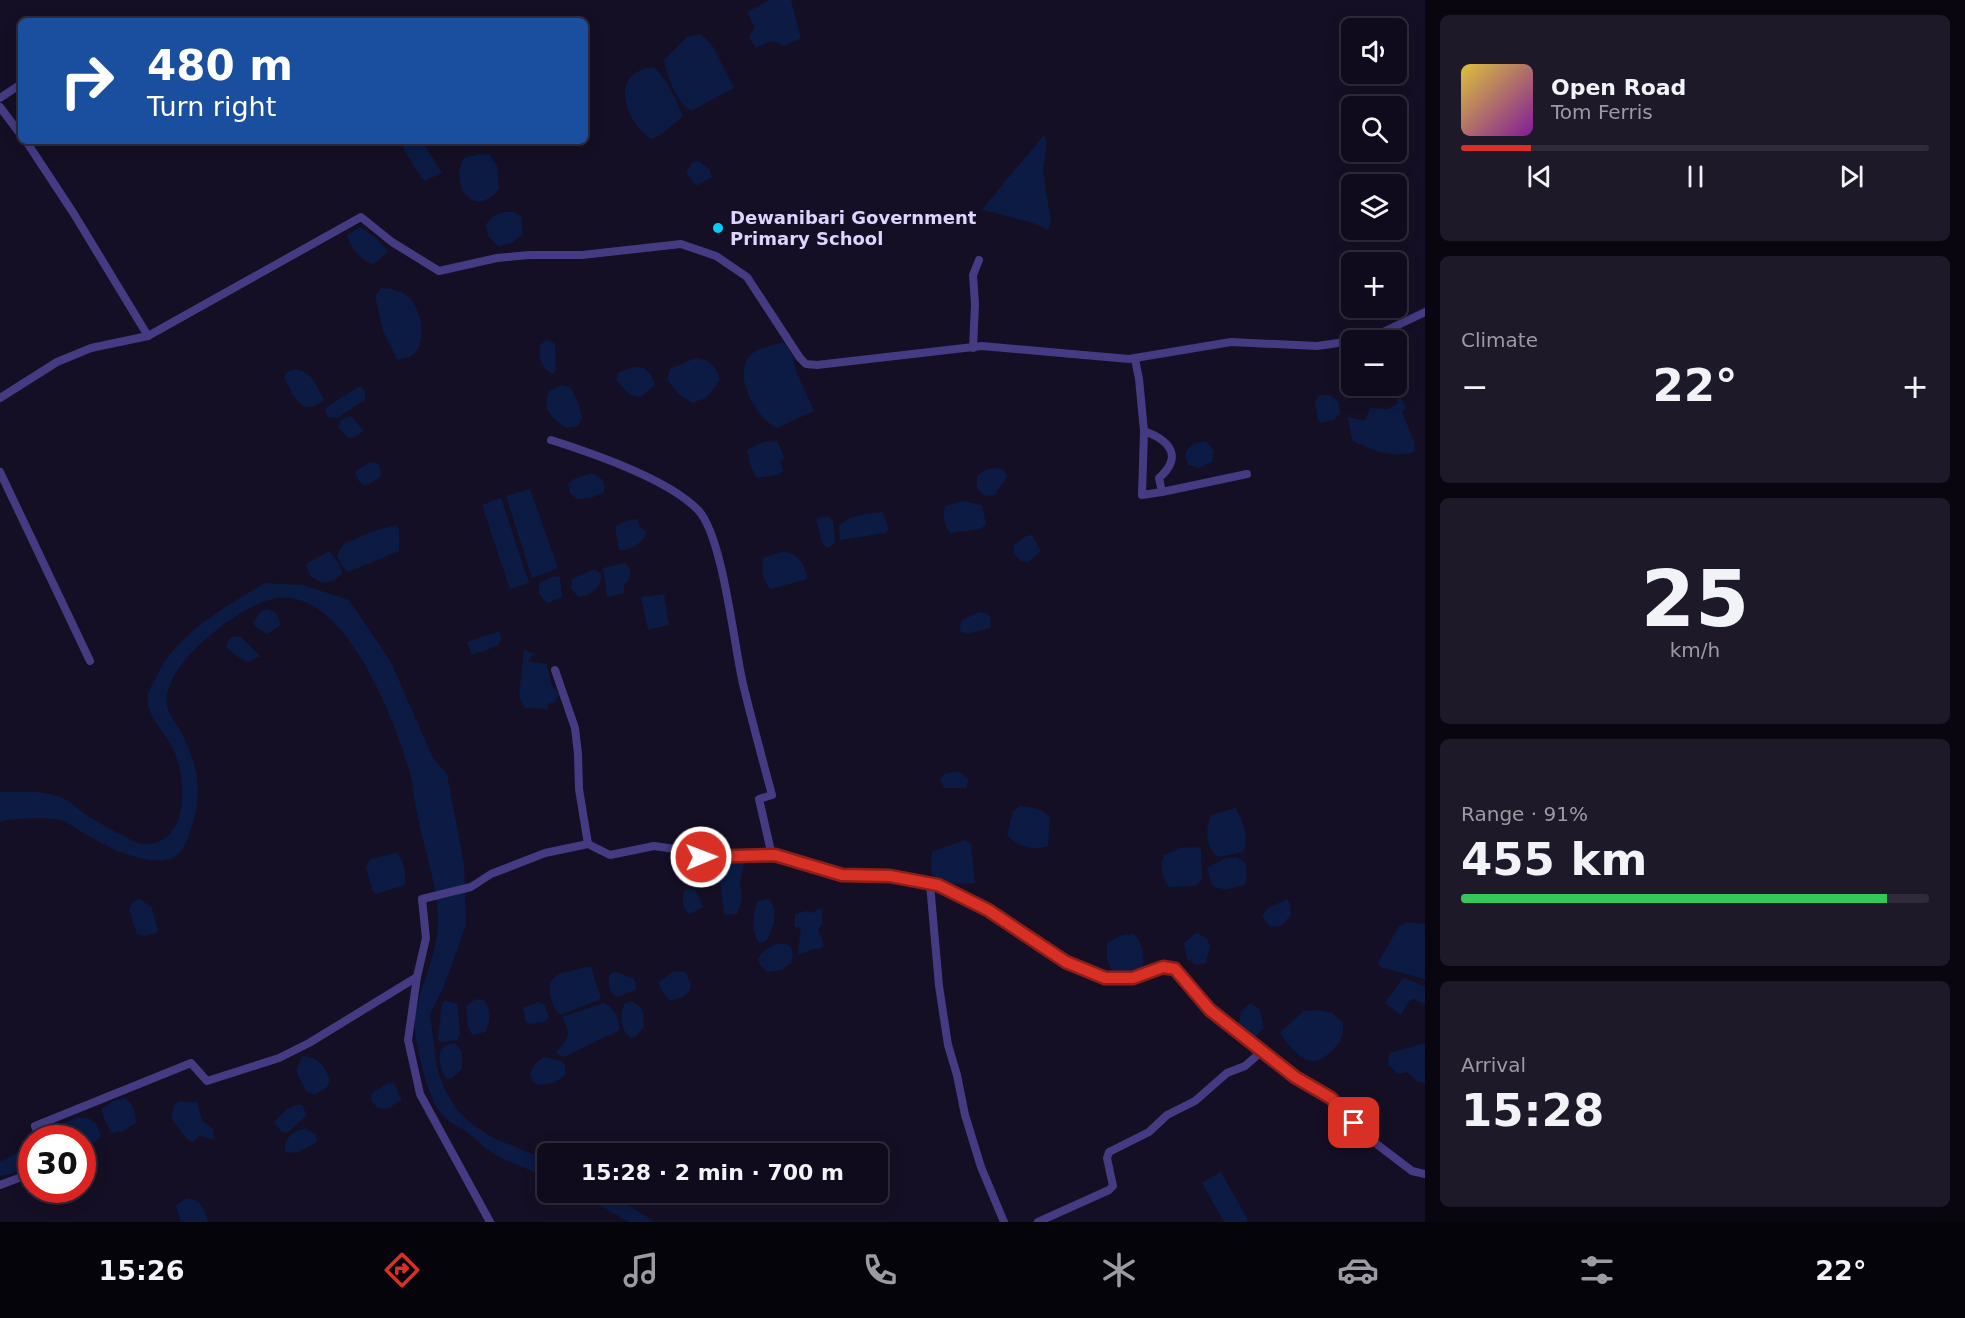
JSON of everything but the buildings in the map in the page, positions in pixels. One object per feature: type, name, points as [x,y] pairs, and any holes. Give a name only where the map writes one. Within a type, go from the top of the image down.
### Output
[{"type":"street","points":[[0,98],[18,86]]},
{"type":"street","points":[[0,107],[18,131]]},
{"type":"street","points":[[28,144],[74,214],[148,336]]},
{"type":"street","points":[[0,398],[57,362],[91,348],[148,336],[362,217],[392,242],[439,272],[497,258],[529,255],[582,255],[681,244],[716,256],[747,277],[806,364],[817,365],[982,346],[1135,359],[1231,342],[1317,346],[1341,343]]},
{"type":"street","points":[[972,348],[975,303],[973,275],[979,260]]},
{"type":"street","points":[[1389,330],[1425,312]]},
{"type":"street","points":[[1135,359],[1144,431],[1142,495],[1247,474]]},
{"type":"street","points":[[1144,431],[1162,439],[1169,446],[1172,462],[1169,470],[1159,478],[1162,492]]},
{"type":"street","points":[[551,440],[592,453],[644,475],[699,510],[710,530],[722,576],[743,683],[772,795],[759,799],[772,856]]},
{"type":"street","points":[[0,472],[90,661]]},
{"type":"street","points":[[555,670],[575,728],[579,754],[579,789],[588,844]]},
{"type":"street","points":[[490,1222],[420,1094],[408,1040],[417,977],[426,938],[422,899],[471,887],[491,873],[545,853],[588,844],[610,855],[654,846],[675,849],[686,856],[772,856],[842,875],[890,876],[938,885],[988,910],[1066,962],[1105,978],[1133,978],[1163,967],[1175,969],[1210,1010],[1261,1052],[1295,1077],[1331,1098],[1366,1136],[1412,1171],[1425,1174]]},
{"type":"street","points":[[930,884],[939,986],[948,1044],[965,1115],[981,1167],[1004,1222]]},
{"type":"street","points":[[37,1125],[191,1063],[207,1081],[279,1058],[309,1043],[417,977]]},
{"type":"street","points":[[1038,1222],[1109,1190],[1113,1186],[1107,1158],[1109,1152],[1149,1132],[1167,1115],[1195,1101],[1227,1073],[1245,1066],[1261,1052]]},
{"type":"street","points":[[0,1185],[18,1178]]},
{"type":"water","points":[[770,0],[791,0],[801,38],[784,46],[773,42],[756,48],[749,38],[754,27],[747,12]]},
{"type":"water","points":[[701,34],[712,45],[734,88],[691,111],[677,95],[664,60],[687,37]]},
{"type":"water","points":[[654,67],[667,84],[683,116],[662,134],[651,139],[634,121],[625,98],[630,78],[640,71]]},
{"type":"water","points":[[1044,135],[1047,142],[1043,170],[1051,223],[1048,230],[1033,223],[983,210],[983,208]]},
{"type":"water","points":[[424,144],[442,173],[425,181],[421,178],[403,145]]},
{"type":"water","points":[[480,154],[490,155],[497,166],[499,189],[489,198],[480,201],[473,200],[466,195],[459,178],[464,158]]},
{"type":"water","points":[[699,161],[710,170],[712,177],[696,186],[686,173],[693,162]]},
{"type":"water","points":[[513,212],[521,216],[523,234],[513,242],[499,247],[488,236],[486,224],[493,216]]},
{"type":"water","points":[[360,227],[376,238],[388,251],[374,264],[361,257],[348,239],[347,235]]},
{"type":"water","points":[[381,288],[396,290],[408,297],[419,314],[422,335],[420,345],[408,358],[397,359],[383,331],[375,296]]},
{"type":"water","points":[[546,340],[555,343],[554,374],[543,366],[540,359],[540,345]]},
{"type":"water","points":[[784,342],[793,357],[796,371],[814,411],[777,428],[761,415],[754,405],[748,394],[744,371],[746,361],[753,353]]},
{"type":"water","points":[[695,358],[704,359],[711,364],[720,380],[706,398],[692,403],[677,393],[667,379],[670,369]]},
{"type":"water","points":[[633,367],[644,368],[651,375],[655,385],[640,397],[630,395],[616,380],[618,373]]},
{"type":"water","points":[[294,369],[305,372],[309,376],[324,400],[310,407],[300,403],[284,378],[286,373]]},
{"type":"water","points":[[562,385],[571,388],[580,407],[582,419],[578,426],[566,428],[552,416],[547,408],[549,391]]},
{"type":"water","points":[[361,387],[365,393],[365,400],[337,418],[328,417],[325,410],[328,406]]},
{"type":"water","points":[[1319,395],[1330,395],[1339,402],[1340,413],[1334,420],[1321,423],[1318,420],[1315,402]]},
{"type":"water","points":[[1397,396],[1400,396],[1406,407],[1402,412],[1415,444],[1414,452],[1390,454],[1352,440],[1348,417],[1365,421],[1370,408],[1388,409],[1397,404]]},
{"type":"water","points":[[351,416],[364,431],[348,438],[338,427],[341,420]]},
{"type":"water","points":[[777,441],[785,458],[780,462],[784,471],[777,475],[757,478],[750,465],[747,450],[763,442]]},
{"type":"water","points":[[1206,441],[1214,451],[1212,462],[1199,468],[1188,465],[1185,455],[1190,446]]},
{"type":"water","points":[[370,462],[377,463],[380,467],[381,477],[364,486],[358,480],[355,472]]},
{"type":"water","points":[[997,468],[1004,470],[1007,476],[995,495],[984,496],[977,488],[977,476],[985,470]]},
{"type":"water","points":[[591,473],[602,480],[604,492],[591,498],[577,499],[570,493],[568,484],[574,479]]},
{"type":"water","points":[[530,489],[558,568],[532,578],[506,496]]},
{"type":"water","points":[[501,498],[529,583],[510,589],[482,505]]},
{"type":"water","points":[[963,501],[982,505],[986,524],[981,529],[951,533],[944,521],[945,506]]},
{"type":"water","points":[[882,512],[889,528],[886,533],[840,540],[839,525],[849,519]]},
{"type":"water","points":[[829,517],[833,521],[835,543],[829,548],[823,545],[816,520]]},
{"type":"water","points":[[637,519],[641,528],[647,531],[645,536],[632,548],[619,550],[615,526]]},
{"type":"water","points":[[396,525],[399,530],[399,551],[348,572],[341,565],[337,555],[344,544],[373,531]]},
{"type":"water","points":[[1032,535],[1041,551],[1028,562],[1021,561],[1014,554],[1014,545],[1026,536]]},
{"type":"water","points":[[329,551],[339,564],[342,574],[333,581],[322,583],[310,576],[306,564]]},
{"type":"water","points":[[784,551],[800,560],[807,579],[771,589],[764,579],[763,558]]},
{"type":"water","points":[[625,563],[631,570],[629,580],[624,585],[624,593],[607,597],[603,568]]},
{"type":"water","points":[[594,569],[601,574],[598,587],[588,595],[579,597],[571,589],[572,579]]},
{"type":"water","points":[[554,576],[560,577],[562,597],[548,603],[540,594],[539,583]]},
{"type":"water","points":[[264,583],[303,585],[349,600],[391,662],[433,758],[447,774],[464,864],[466,925],[444,986],[430,1015],[437,1068],[444,1088],[457,1110],[491,1137],[537,1156],[537,1173],[492,1152],[444,1117],[432,1098],[421,1062],[415,1016],[436,941],[438,915],[435,890],[411,776],[391,718],[377,687],[341,630],[319,610],[295,599],[269,600],[255,606],[220,627],[203,641],[176,673],[169,689],[167,705],[191,756],[198,789],[189,835],[183,847],[174,857],[156,861],[132,856],[106,846],[61,820],[30,818],[0,822],[0,792],[40,793],[56,795],[69,801],[90,817],[138,843],[157,842],[169,835],[181,810],[182,779],[174,751],[150,710],[149,692],[165,661],[176,647],[218,612]]},
{"type":"water","points":[[664,594],[669,625],[648,630],[641,597]]},
{"type":"water","points":[[266,609],[276,614],[281,625],[267,634],[253,623],[260,612]]},
{"type":"water","points":[[979,612],[988,614],[991,618],[990,628],[968,634],[961,632],[959,628],[962,620]]},
{"type":"water","points":[[499,631],[502,639],[497,646],[472,655],[467,642]]},
{"type":"water","points":[[233,636],[241,637],[260,656],[249,662],[238,657],[227,648],[227,642]]},
{"type":"water","points":[[524,650],[534,654],[528,661],[547,664],[552,686],[559,694],[555,702],[548,704],[548,709],[525,708],[519,696]]},
{"type":"water","points":[[958,771],[969,779],[966,788],[944,788],[940,780],[944,774]]},
{"type":"water","points":[[1020,806],[1037,809],[1050,818],[1048,846],[1026,847],[1007,835],[1013,811]]},
{"type":"water","points":[[1235,808],[1245,829],[1245,847],[1243,852],[1219,857],[1211,849],[1207,838],[1209,820],[1211,815]]},
{"type":"water","points":[[965,840],[971,844],[975,883],[951,884],[941,881],[931,873],[932,852]]},
{"type":"water","points":[[1197,847],[1201,850],[1202,880],[1195,886],[1169,887],[1162,872],[1164,855],[1180,848]]},
{"type":"water","points":[[396,853],[403,864],[405,885],[376,894],[372,889],[366,867],[370,859]]},
{"type":"water","points":[[1237,857],[1246,864],[1245,885],[1224,889],[1212,885],[1207,868],[1226,858]]},
{"type":"water","points":[[739,860],[744,862],[740,883],[742,899],[737,914],[724,915],[719,871],[722,864]]},
{"type":"water","points":[[690,888],[696,891],[703,907],[690,914],[685,910],[683,901],[684,891]]},
{"type":"water","points":[[140,899],[152,908],[157,933],[145,936],[137,934],[129,909],[133,901]]},
{"type":"water","points":[[768,899],[774,908],[773,925],[769,937],[760,943],[754,929],[754,912],[757,902]]},
{"type":"water","points":[[1287,899],[1290,903],[1291,915],[1281,926],[1270,927],[1262,916],[1268,908]]},
{"type":"water","points":[[819,908],[822,911],[823,924],[818,929],[824,945],[820,949],[798,954],[801,928],[795,927],[795,914],[807,911],[814,913]]},
{"type":"water","points":[[1407,922],[1425,924],[1425,979],[1380,967],[1378,963],[1399,926]]},
{"type":"water","points":[[1196,933],[1207,938],[1210,946],[1206,963],[1197,965],[1187,959],[1184,943]]},
{"type":"water","points":[[1134,934],[1142,949],[1143,966],[1123,975],[1115,974],[1107,959],[1108,942],[1122,935]]},
{"type":"water","points":[[785,943],[791,947],[793,954],[791,963],[781,970],[767,972],[760,965],[758,959],[760,955],[769,947]]},
{"type":"water","points":[[591,966],[601,999],[561,1015],[553,1005],[550,982],[558,974]]},
{"type":"water","points":[[674,971],[685,972],[691,984],[689,992],[683,997],[669,1001],[660,988],[659,982]]},
{"type":"water","points":[[616,972],[633,978],[636,984],[635,990],[617,997],[614,995],[610,990],[609,981],[610,974]]},
{"type":"water","points":[[1403,978],[1425,986],[1425,1004],[1414,999],[1409,1001],[1401,1015],[1385,1003]]},
{"type":"water","points":[[476,999],[484,1000],[486,1003],[489,1020],[485,1032],[472,1035],[468,1027],[466,1006]]},
{"type":"water","points":[[445,1001],[456,1003],[458,1006],[460,1035],[457,1040],[441,1042],[438,1039],[442,1003]]},
{"type":"water","points":[[630,1001],[641,1008],[644,1022],[644,1027],[631,1038],[623,1027],[622,1018],[624,1004]]},
{"type":"water","points":[[538,1002],[545,1005],[549,1018],[544,1022],[529,1024],[525,1020],[523,1008]]},
{"type":"water","points":[[603,1003],[614,1010],[620,1030],[564,1057],[556,1053],[566,1040],[568,1033],[562,1017]]},
{"type":"water","points":[[1251,1003],[1260,1010],[1264,1027],[1255,1038],[1250,1039],[1238,1028],[1241,1011]]},
{"type":"water","points":[[1318,1010],[1332,1013],[1343,1023],[1343,1033],[1331,1052],[1319,1060],[1312,1061],[1298,1054],[1280,1033],[1304,1011]]},
{"type":"water","points":[[455,1043],[462,1051],[462,1069],[451,1079],[447,1079],[441,1067],[440,1053],[445,1046]]},
{"type":"water","points":[[1425,1043],[1425,1083],[1417,1081],[1407,1072],[1398,1074],[1388,1065],[1389,1053]]},
{"type":"water","points":[[302,1056],[320,1063],[330,1080],[327,1087],[315,1095],[306,1091],[296,1071]]},
{"type":"water","points":[[544,1057],[561,1061],[565,1065],[565,1075],[554,1083],[538,1085],[532,1081],[530,1073],[535,1064]]},
{"type":"water","points":[[390,1082],[395,1085],[402,1100],[387,1109],[377,1108],[371,1099],[373,1092]]},
{"type":"water","points":[[125,1098],[134,1109],[136,1123],[123,1131],[112,1133],[104,1119],[102,1109],[113,1101]]},
{"type":"water","points":[[178,1102],[197,1102],[202,1120],[213,1129],[214,1140],[199,1136],[193,1142],[187,1139],[171,1118],[174,1106]]},
{"type":"water","points":[[302,1105],[307,1115],[288,1132],[282,1132],[274,1122],[286,1110]]},
{"type":"water","points":[[76,1118],[88,1118],[96,1124],[101,1136],[96,1141],[96,1125],[62,1125]]},
{"type":"water","points":[[305,1128],[316,1134],[317,1142],[298,1152],[286,1153],[285,1144],[289,1137]]},
{"type":"water","points":[[18,1153],[18,1170],[0,1176],[0,1162]]},
{"type":"water","points":[[1221,1172],[1248,1220],[1246,1222],[1224,1222],[1202,1183]]},
{"type":"water","points":[[186,1198],[195,1200],[201,1206],[208,1222],[181,1222],[176,1206]]},
{"type":"water","points":[[595,1203],[625,1203],[655,1222],[629,1222]]},
{"type":"place","name":"Dewanibari Government Primary School","points":[[718,228]]},
{"type":"route","points":[[701,857],[775,855],[805,866],[842,875],[890,876],[938,885],[1022,930],[1066,962],[1105,978],[1133,978],[1163,967],[1175,969],[1210,1010],[1295,1077],[1331,1098],[1354,1123]]}]
